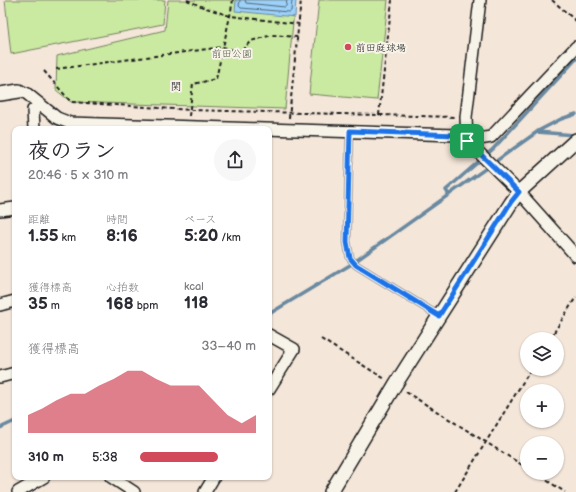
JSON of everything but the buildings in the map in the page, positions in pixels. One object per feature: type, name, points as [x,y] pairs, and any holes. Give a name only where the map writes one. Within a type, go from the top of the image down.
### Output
[{"type":"street","points":[[467,141],[466,117],[480,0]]},
{"type":"street","points":[[467,141],[491,137],[576,47]]},
{"type":"street","points":[[0,94],[19,90],[26,93],[57,118],[70,123],[188,126]]},
{"type":"street","points":[[34,126],[33,110],[41,105]]},
{"type":"street","points":[[272,129],[456,135],[467,141],[504,179],[519,192],[576,256]]},
{"type":"street","points":[[331,492],[396,385],[511,202],[519,192],[576,141]]},
{"type":"street","points":[[0,210],[12,208]]},
{"type":"street","points":[[0,305],[12,302]]},
{"type":"street","points":[[272,338],[294,349],[272,384]]},
{"type":"street","points":[[0,377],[12,374]]},
{"type":"street","points":[[22,491],[39,480]]},
{"type":"street","points":[[116,480],[128,487]]},
{"type":"street","points":[[205,492],[212,480]]},
{"type":"lane","points":[[350,131],[347,242],[350,258],[356,265],[439,316]]},
{"type":"path","points":[[187,0],[202,7],[230,16],[299,24]]},
{"type":"path","points":[[188,126],[193,84],[216,80],[233,0]]},
{"type":"path","points":[[288,129],[301,0]]},
{"type":"path","points":[[379,115],[392,0]]},
{"type":"path","points":[[552,0],[576,21]]},
{"type":"path","points":[[56,69],[223,47],[240,52],[251,41],[272,35],[298,37]]},
{"type":"path","points":[[44,72],[71,102],[190,110],[466,117]]},
{"type":"path","points":[[554,332],[576,297]]},
{"type":"path","points":[[321,339],[520,464]]},
{"type":"path","points":[[455,492],[528,376]]},
{"type":"path","points":[[546,480],[565,492]]},
{"type":"green space","points":[[5,0],[165,0],[163,24],[11,54]]},
{"type":"green space","name":"前田公園","points":[[168,0],[295,0],[285,109],[71,102],[56,90],[57,56],[165,30]]},
{"type":"green space","name":"前田庭球場","points":[[319,0],[388,0],[377,100],[309,94]]},
{"type":"water","points":[[236,0],[296,0],[295,17],[235,11]]},
{"type":"waterway","points":[[449,195],[446,190],[493,149],[576,59]]},
{"type":"waterway","points":[[538,131],[561,119],[576,114]]},
{"type":"waterway","points":[[272,312],[350,265],[537,132],[575,135]]},
{"type":"waterway","points":[[0,428],[12,422]]},
{"type":"place","name":"前田庭球場","points":[[348,47]]},
{"type":"district","name":"関","points":[[176,86]]},
{"type":"route","points":[[350,131],[456,135],[467,141],[504,179],[519,192],[511,202],[439,316],[356,265],[350,258],[347,242],[350,131]]}]
